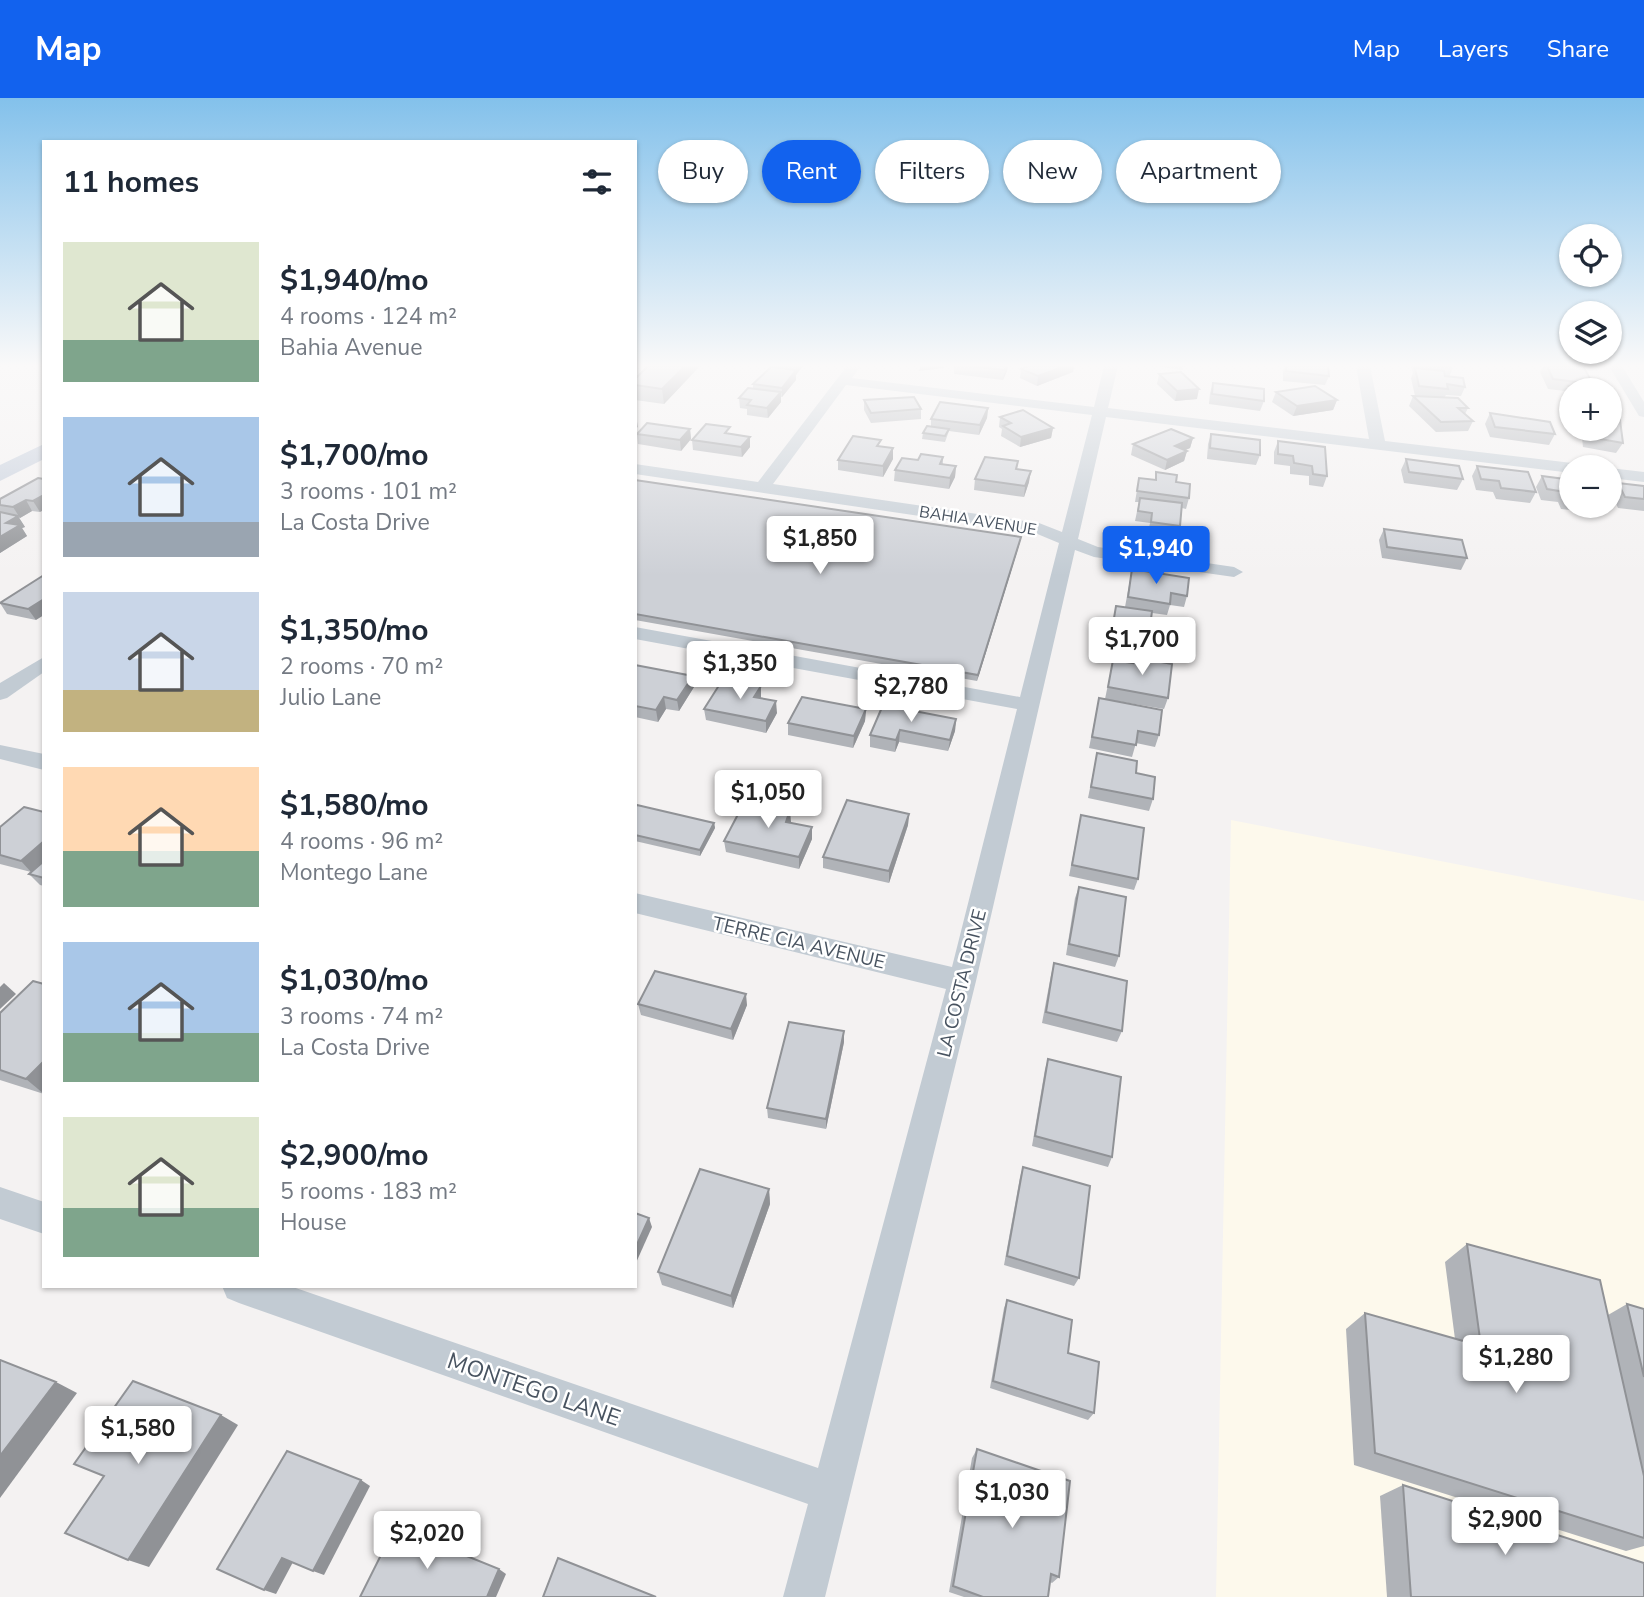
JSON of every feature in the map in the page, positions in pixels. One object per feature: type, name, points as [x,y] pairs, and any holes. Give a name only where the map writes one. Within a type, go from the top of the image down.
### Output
[{"type":"main road","points":[[0,454],[36,436]]},
{"type":"main road","points":[[0,474],[42,451]]},
{"type":"street","points":[[762,487],[801,436]]},
{"type":"street","name":"LA COSTA DRIVE","points":[[804,1597],[962,981],[1093,436]]},
{"type":"street","points":[[1296,436],[1559,467]]},
{"type":"street","points":[[1376,436],[1378,446]]},
{"type":"street","name":"BAHIA AVENUE","points":[[637,469],[1039,528],[1094,552],[1234,572]]},
{"type":"street","points":[[1622,474],[1644,477]]},
{"type":"street","points":[[637,633],[1030,705]]},
{"type":"street","points":[[0,693],[42,664]]},
{"type":"street","points":[[0,752],[42,762]]},
{"type":"street","name":"TERRE CIA AVENUE","points":[[637,903],[962,981]]},
{"type":"street","points":[[0,1203],[42,1217]]},
{"type":"street","name":"MONTEGO LANE","points":[[245,1288],[829,1492]]},
{"type":"shaded area","points":[[1231,820],[1644,901],[1644,1597],[1216,1597]]},
{"type":"building","points":[[651,436],[684,436],[680,440]]},
{"type":"building","points":[[696,436],[750,437],[741,447],[692,440]]},
{"type":"building","points":[[853,436],[881,440],[877,446],[893,448],[883,466],[838,460]]},
{"type":"building","points":[[1153,436],[1193,438],[1175,446],[1187,451],[1167,460],[1133,444]]},
{"type":"building","points":[[1211,436],[1260,440],[1260,455],[1210,448]]},
{"type":"building","points":[[1278,441],[1325,447],[1327,476],[1313,474],[1312,466],[1294,463],[1293,456],[1278,454]]},
{"type":"building","points":[[921,454],[943,457],[940,464],[956,466],[950,478],[895,470],[902,458],[918,460]]},
{"type":"building","points":[[985,457],[1018,461],[1016,469],[1031,471],[1025,486],[975,479]]},
{"type":"building","points":[[1406,459],[1459,466],[1463,479],[1409,472]]},
{"type":"building","points":[[1477,466],[1528,472],[1536,492],[1501,488],[1499,481],[1481,479]]},
{"type":"building","points":[[1156,472],[1177,475],[1176,482],[1190,484],[1189,498],[1137,491],[1139,478],[1156,480]]},
{"type":"building","points":[[1542,476],[1559,478],[1559,491],[1547,489]]},
{"type":"building","points":[[38,478],[42,479],[42,496],[33,501],[26,500],[13,507],[0,505],[0,499]]},
{"type":"building","points":[[637,480],[1021,537],[978,675],[637,614]]},
{"type":"building","points":[[1622,483],[1644,486],[1644,499],[1625,497]]},
{"type":"building","points":[[1140,498],[1182,503],[1180,526],[1151,522],[1152,513],[1138,511]]},
{"type":"building","points":[[0,512],[18,516],[6,523],[20,525],[0,537]]},
{"type":"building","points":[[1384,529],[1462,540],[1467,558],[1387,547]]},
{"type":"building","points":[[1132,569],[1189,578],[1187,596],[1171,593],[1170,604],[1128,597]]},
{"type":"building","points":[[42,576],[42,600],[28,609],[0,603]]},
{"type":"building","points":[[1116,606],[1152,611],[1148,643],[1111,636]]},
{"type":"building","points":[[1134,657],[1172,664],[1168,698],[1108,687],[1113,660],[1133,663]]},
{"type":"building","points":[[637,665],[693,676],[677,700],[664,697],[656,710],[637,706]]},
{"type":"building","points":[[723,679],[761,686],[754,697],[776,701],[766,721],[704,709]]},
{"type":"building","points":[[802,697],[866,709],[854,736],[788,723]]},
{"type":"building","points":[[1099,698],[1162,710],[1159,735],[1138,731],[1136,745],[1092,737]]},
{"type":"building","points":[[883,705],[956,719],[950,740],[900,730],[896,740],[870,735]]},
{"type":"building","points":[[1097,753],[1137,761],[1136,773],[1155,777],[1153,799],[1091,787]]},
{"type":"building","points":[[847,800],[909,814],[889,871],[823,857]]},
{"type":"building","points":[[745,801],[790,810],[786,822],[812,827],[799,857],[724,841]]},
{"type":"building","points":[[637,805],[714,823],[700,850],[637,835]]},
{"type":"building","points":[[24,807],[42,812],[42,843],[21,861],[0,855],[0,827]]},
{"type":"building","points":[[1081,815],[1144,828],[1138,879],[1072,865]]},
{"type":"building","points":[[42,863],[42,877],[29,874]]},
{"type":"building","points":[[1079,887],[1126,897],[1119,956],[1069,944]]},
{"type":"building","points":[[1054,963],[1127,981],[1122,1031],[1046,1012]]},
{"type":"building","points":[[655,971],[746,994],[731,1029],[638,1004]]},
{"type":"building","points":[[33,981],[42,983],[42,1063],[26,1079],[0,1070],[0,1013]]},
{"type":"building","points":[[789,1022],[844,1031],[826,1119],[767,1108]]},
{"type":"building","points":[[1048,1059],[1121,1077],[1112,1157],[1035,1136]]},
{"type":"building","points":[[1023,1167],[1090,1186],[1079,1278],[1007,1256]]},
{"type":"building","points":[[700,1169],[769,1189],[731,1296],[658,1272]]},
{"type":"building","points":[[637,1214],[649,1218],[637,1245]]},
{"type":"building","points":[[1467,1244],[1600,1280],[1644,1476],[1644,1538],[1375,1453],[1365,1313],[1481,1346]]},
{"type":"building","points":[[1007,1300],[1072,1320],[1068,1353],[1099,1362],[1094,1413],[993,1381]]},
{"type":"building","points":[[1627,1304],[1644,1309],[1644,1377]]},
{"type":"building","points":[[0,1360],[56,1382],[0,1456]]},
{"type":"building","points":[[133,1381],[221,1415],[128,1560],[65,1533],[104,1476],[74,1464]]},
{"type":"building","points":[[977,1449],[1070,1481],[1059,1577],[1051,1574],[1048,1597],[983,1597],[953,1586]]},
{"type":"building","points":[[287,1451],[361,1480],[313,1571],[282,1558],[264,1590],[217,1569]]},
{"type":"building","points":[[1403,1485],[1644,1563],[1644,1597],[1411,1597]]},
{"type":"building","points":[[395,1527],[499,1569],[487,1597],[360,1597]]},
{"type":"building","points":[[558,1558],[656,1597],[543,1597]]}]
